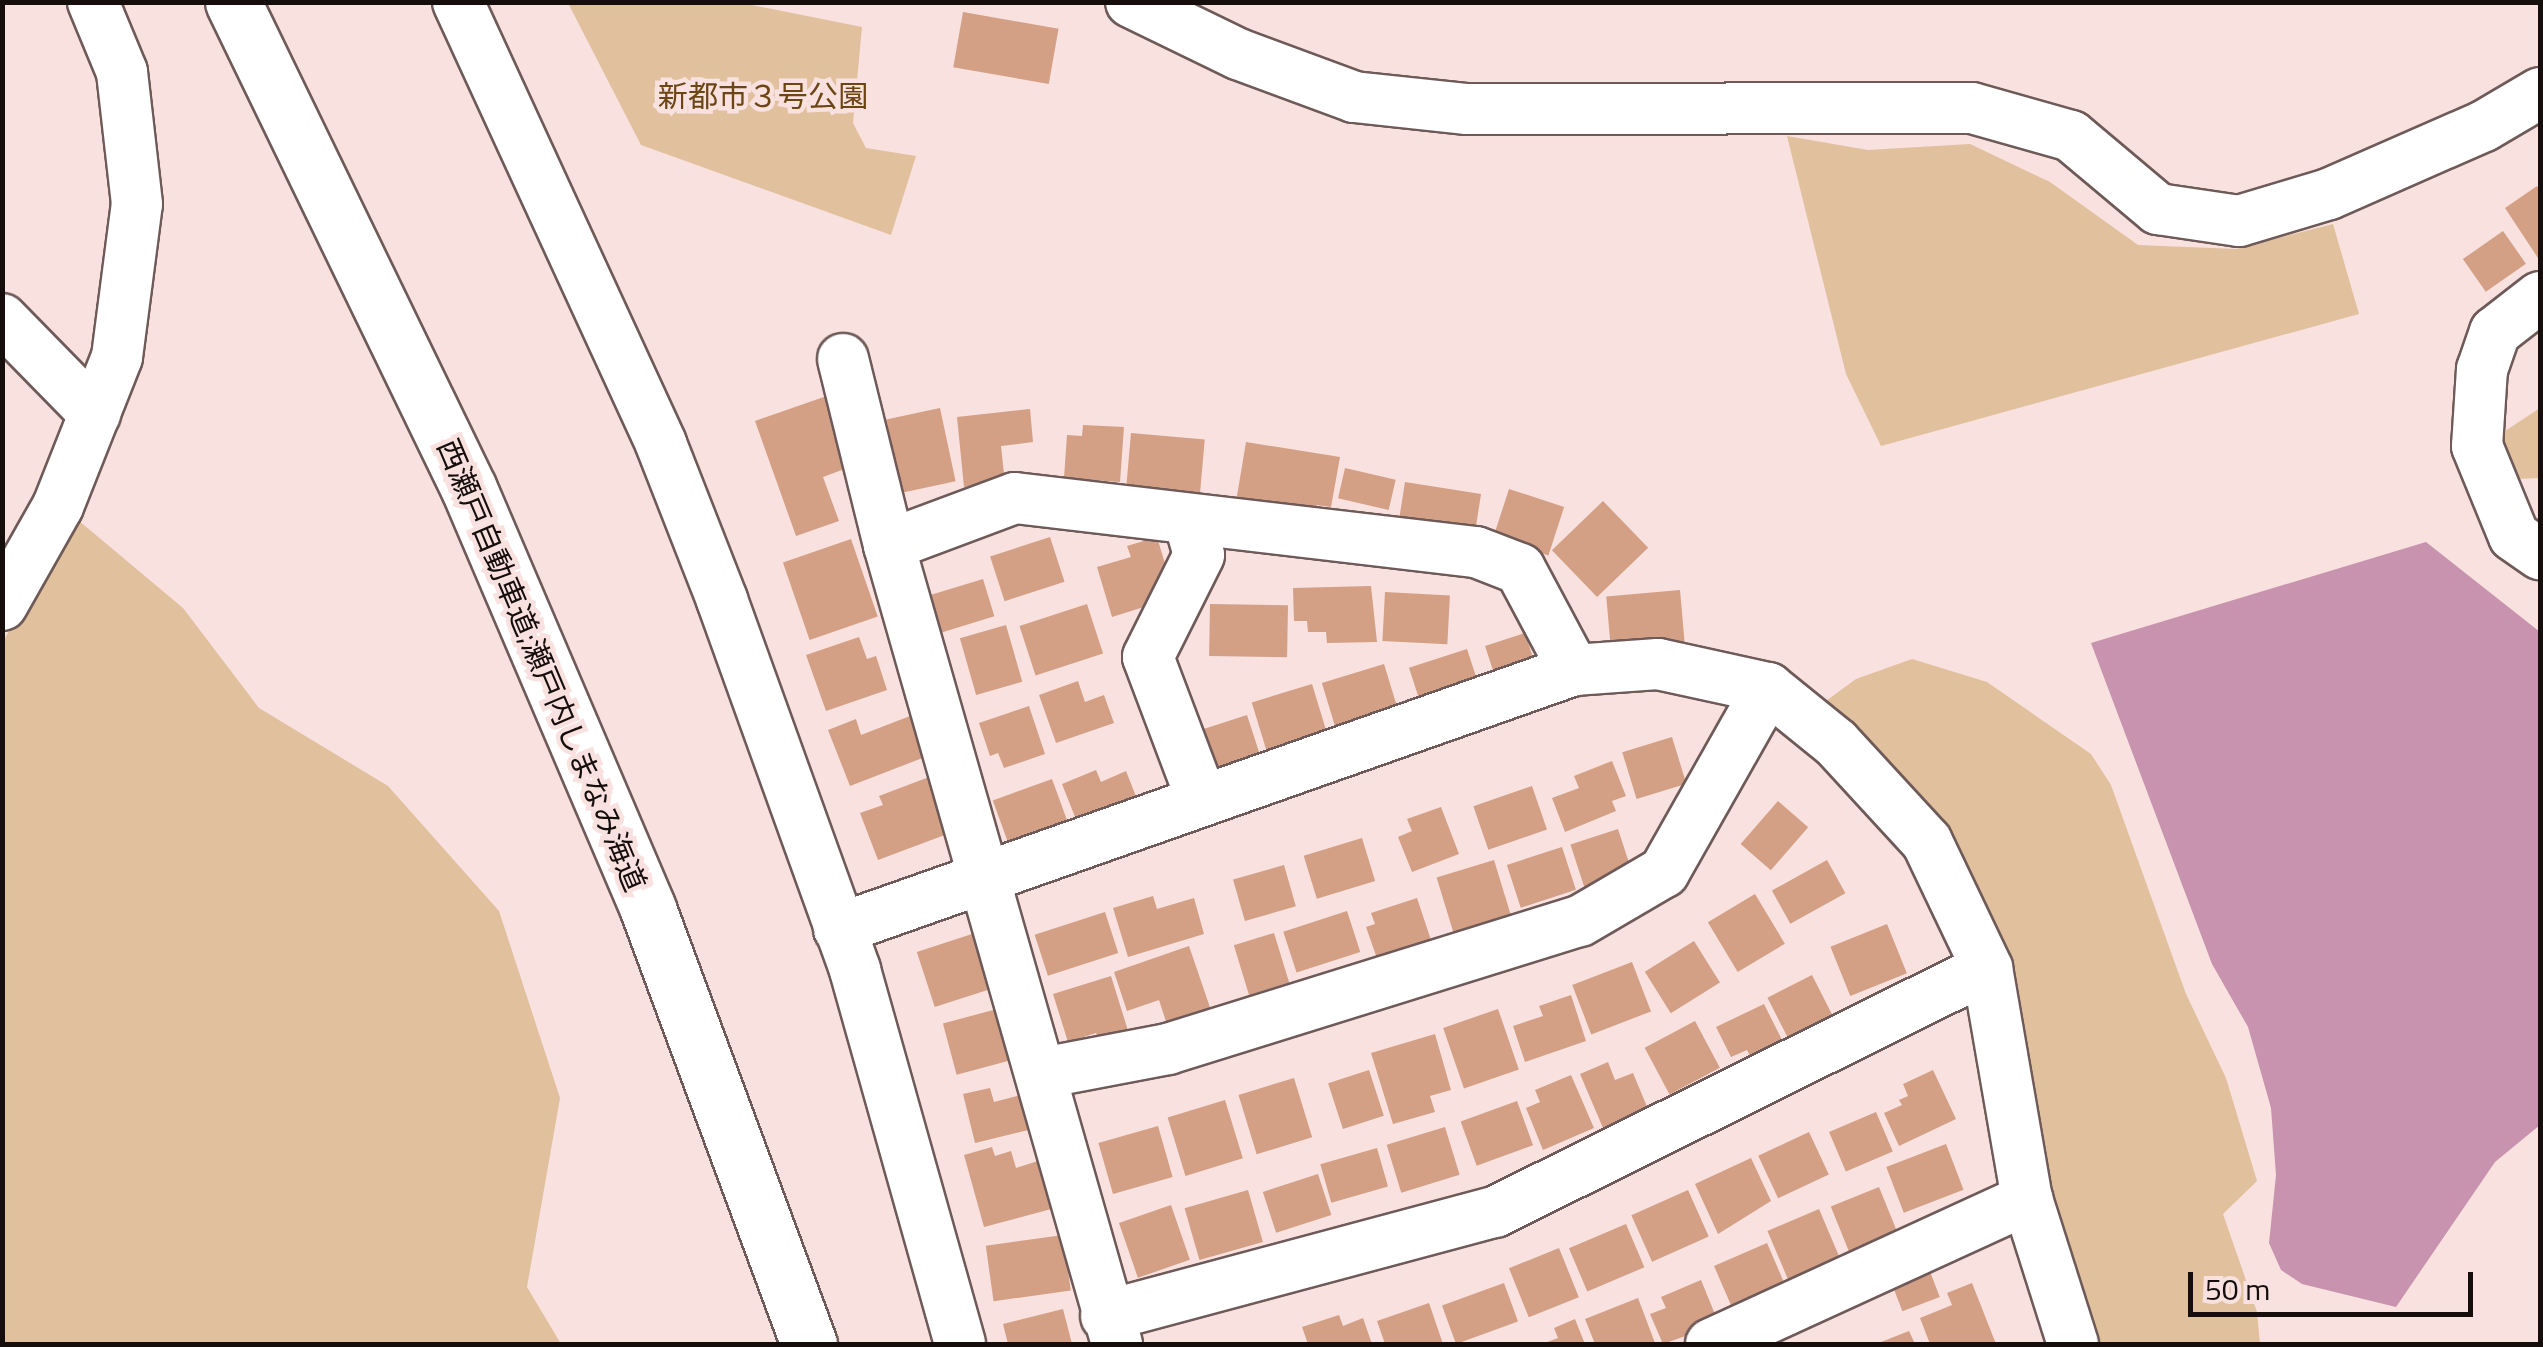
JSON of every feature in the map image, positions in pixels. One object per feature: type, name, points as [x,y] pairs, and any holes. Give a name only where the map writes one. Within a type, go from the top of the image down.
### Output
[{"type":"highway","name":"西瀬戸自動車道;瀬戸内しまなみ海道","points":[[233,2],[477,508],[648,909],[809,1344]]},
{"type":"street","points":[[2,605],[58,506],[117,357],[137,204],[122,72],[93,2]]},
{"type":"street","points":[[458,2],[661,444],[839,929],[913,1161],[960,1344]]},
{"type":"street","points":[[1132,2],[1238,54],[1354,97],[1467,110],[1972,108],[2071,136],[2158,209],[2239,221],[2329,194],[2484,126],[2540,93]]},
{"type":"street","points":[[2540,297],[2495,332],[2482,370],[2477,446],[2521,505],[2514,536],[2540,554]]},
{"type":"street","points":[[2,320],[95,414]]},
{"type":"street","points":[[843,358],[889,545],[1042,1072],[1112,1330],[1496,1212],[1987,968]]},
{"type":"street","points":[[889,545],[1015,498],[1476,552],[1520,569],[1574,670]]},
{"type":"street","points":[[1189,520],[1200,554],[1148,657],[1201,797]]},
{"type":"street","points":[[839,929],[1201,797],[1574,670],[1658,664],[1768,688],[1836,744],[1927,842],[1987,968],[2027,1199],[2073,1344]]},
{"type":"street","points":[[1042,1072],[1168,1049],[1580,921],[1664,872],[1768,688]]},
{"type":"street","points":[[1710,1344],[2027,1199]]},
{"type":"green space","name":"新都市３号公園","points":[[568,3],[742,3],[862,27],[853,123],[866,148],[916,156],[891,235],[641,145]]},
{"type":"green space","points":[[1787,136],[1868,150],[1970,144],[2050,182],[2138,245],[2236,249],[2333,224],[2359,314],[1881,446],[1846,374]]},
{"type":"green space","points":[[2540,408],[2540,478],[2515,479],[2493,439]]},
{"type":"green space","points":[[72,515],[183,608],[259,708],[388,786],[499,911],[560,1098],[527,1287],[561,1344],[3,1344],[3,642]]},
{"type":"green space","points":[[1912,659],[1987,682],[2091,754],[2111,785],[2186,994],[2226,1078],[2257,1181],[2223,1214],[2257,1312],[2260,1344],[2097,1344],[2046,1168],[2004,970],[1819,706],[1856,679]]},
{"type":"shaded area","points":[[2426,542],[2540,632],[2540,1125],[2495,1162],[2396,1307],[2302,1284],[2281,1270],[2269,1243],[2276,1175],[2271,1108],[2248,1027],[2212,964],[2091,643]]},
{"type":"building","points":[[963,12],[1059,29],[1049,84],[953,67]]},
{"type":"building","points":[[2537,186],[2540,191],[2540,261],[2505,208]]},
{"type":"building","points":[[2503,231],[2526,264],[2486,292],[2463,259]]},
{"type":"building","points":[[841,391],[866,461],[823,477],[839,521],[796,536],[755,421]]},
{"type":"building","points":[[940,408],[956,481],[902,493],[886,419]]},
{"type":"building","points":[[1030,409],[1033,442],[1001,446],[1005,483],[964,487],[957,417]]},
{"type":"building","points":[[1083,425],[1124,427],[1120,482],[1064,478],[1067,435],[1082,436]]},
{"type":"building","points":[[1131,433],[1205,439],[1199,501],[1126,495]]},
{"type":"building","points":[[1246,442],[1340,457],[1331,507],[1317,505],[1315,522],[1236,502]]},
{"type":"building","points":[[1345,468],[1396,480],[1389,510],[1338,498]]},
{"type":"building","points":[[1405,482],[1481,494],[1474,538],[1398,526]]},
{"type":"building","points":[[1509,489],[1564,507],[1548,555],[1493,538]]},
{"type":"building","points":[[1603,501],[1648,548],[1597,597],[1552,550]]},
{"type":"building","points":[[1050,537],[1065,582],[1005,601],[990,556]]},
{"type":"building","points":[[1157,537],[1172,587],[1163,601],[1112,617],[1097,567],[1131,557],[1127,546]]},
{"type":"building","points":[[851,539],[878,617],[810,640],[783,562]]},
{"type":"building","points":[[983,579],[994,616],[936,634],[925,597]]},
{"type":"building","points":[[1371,586],[1377,642],[1327,643],[1326,632],[1308,632],[1307,621],[1294,621],[1293,588]]},
{"type":"building","points":[[1680,590],[1685,649],[1611,655],[1606,596]]},
{"type":"building","points":[[1385,592],[1450,595],[1447,644],[1382,641]]},
{"type":"building","points":[[1087,604],[1103,653],[1036,675],[1019,626]]},
{"type":"building","points":[[1210,604],[1288,605],[1287,657],[1209,656]]},
{"type":"building","points":[[1006,625],[1022,682],[976,695],[960,638]]},
{"type":"building","points":[[1525,633],[1538,674],[1498,687],[1485,646]]},
{"type":"building","points":[[859,637],[867,659],[876,656],[887,690],[826,711],[806,655]]},
{"type":"building","points":[[1467,649],[1482,696],[1424,714],[1409,668]]},
{"type":"building","points":[[1384,664],[1401,719],[1339,738],[1322,683]]},
{"type":"building","points":[[1078,681],[1085,702],[1104,695],[1114,723],[1056,743],[1039,695]]},
{"type":"building","points":[[1312,684],[1327,735],[1267,753],[1252,702]]},
{"type":"building","points":[[1029,706],[1045,754],[1004,768],[998,753],[990,756],[979,723]]},
{"type":"building","points":[[1247,715],[1263,764],[1205,782],[1189,734]]},
{"type":"building","points":[[910,716],[925,757],[850,786],[828,730],[856,719],[861,735]]},
{"type":"building","points":[[1672,737],[1686,784],[1637,799],[1622,752]]},
{"type":"building","points":[[1612,761],[1626,796],[1612,801],[1616,811],[1565,832],[1552,798],[1579,788],[1574,776]]},
{"type":"building","points":[[1096,770],[1101,782],[1126,771],[1139,804],[1079,827],[1062,784]]},
{"type":"building","points":[[929,777],[950,833],[878,860],[860,813],[883,805],[879,796]]},
{"type":"building","points":[[1052,779],[1068,824],[1009,846],[993,801]]},
{"type":"building","points":[[1532,786],[1547,829],[1488,850],[1473,806]]},
{"type":"building","points":[[1778,801],[1808,827],[1771,870],[1741,844]]},
{"type":"building","points":[[1441,807],[1459,854],[1412,872],[1398,837],[1412,831],[1407,819]]},
{"type":"building","points":[[1618,829],[1634,878],[1586,893],[1570,844]]},
{"type":"building","points":[[1362,838],[1375,881],[1317,899],[1304,856]]},
{"type":"building","points":[[1562,847],[1576,890],[1521,908],[1507,865]]},
{"type":"building","points":[[1494,860],[1513,921],[1455,939],[1437,878]]},
{"type":"building","points":[[1827,860],[1845,893],[1790,924],[1772,891]]},
{"type":"building","points":[[1284,865],[1296,906],[1245,921],[1233,880]]},
{"type":"building","points":[[1755,894],[1785,944],[1738,972],[1708,922]]},
{"type":"building","points":[[1153,896],[1157,909],[1194,898],[1204,934],[1128,957],[1113,908]]},
{"type":"building","points":[[1417,898],[1433,946],[1379,964],[1366,927],[1375,924],[1371,913]]},
{"type":"building","points":[[1347,911],[1360,952],[1297,973],[1283,932]]},
{"type":"building","points":[[1105,912],[1118,953],[1048,976],[1035,935]]},
{"type":"building","points":[[1887,924],[1907,973],[1850,996],[1830,947]]},
{"type":"building","points":[[1274,933],[1289,983],[1249,995],[1234,945]]},
{"type":"building","points":[[972,934],[990,989],[935,1007],[917,952]]},
{"type":"building","points":[[1694,941],[1720,983],[1671,1013],[1645,972]]},
{"type":"building","points":[[1189,946],[1215,1022],[1171,1037],[1159,1000],[1127,1011],[1114,972]]},
{"type":"building","points":[[1632,962],[1651,1011],[1591,1034],[1572,985]]},
{"type":"building","points":[[1812,975],[1833,1017],[1789,1040],[1767,998]]},
{"type":"building","points":[[1111,976],[1130,1037],[1101,1046],[1096,1033],[1068,1042],[1053,994]]},
{"type":"building","points":[[1571,995],[1586,1041],[1525,1062],[1513,1026],[1543,1016],[1539,1006]]},
{"type":"building","points":[[1764,1004],[1783,1042],[1751,1058],[1747,1050],[1731,1057],[1716,1027]]},
{"type":"building","points":[[997,1009],[1011,1060],[957,1075],[943,1023]]},
{"type":"building","points":[[1498,1009],[1519,1070],[1464,1088],[1443,1028]]},
{"type":"building","points":[[1695,1021],[1720,1068],[1670,1095],[1645,1048]]},
{"type":"building","points":[[1435,1034],[1451,1090],[1430,1096],[1435,1112],[1393,1124],[1371,1053]]},
{"type":"building","points":[[1608,1062],[1615,1080],[1633,1073],[1648,1109],[1603,1128],[1580,1074]]},
{"type":"building","points":[[1369,1070],[1384,1116],[1343,1129],[1328,1083]]},
{"type":"building","points":[[1933,1070],[1956,1119],[1899,1146],[1884,1113],[1902,1105],[1899,1100],[1908,1096],[1903,1084]]},
{"type":"building","points":[[1571,1075],[1594,1128],[1543,1150],[1526,1108],[1540,1102],[1535,1090]]},
{"type":"building","points":[[1294,1078],[1312,1137],[1257,1154],[1239,1095]]},
{"type":"building","points":[[990,1088],[994,1102],[1036,1091],[1045,1126],[975,1143],[963,1094]]},
{"type":"building","points":[[1225,1100],[1243,1158],[1185,1176],[1168,1118]]},
{"type":"building","points":[[1517,1101],[1533,1145],[1477,1166],[1461,1122]]},
{"type":"building","points":[[1876,1112],[1893,1152],[1846,1172],[1829,1132]]},
{"type":"building","points":[[1158,1126],[1173,1177],[1113,1194],[1098,1143]]},
{"type":"building","points":[[1445,1127],[1460,1175],[1401,1193],[1387,1145]]},
{"type":"building","points":[[1809,1132],[1829,1175],[1778,1198],[1758,1156]]},
{"type":"building","points":[[1946,1144],[1964,1190],[1904,1213],[1886,1167]]},
{"type":"building","points":[[992,1147],[995,1156],[1011,1151],[1016,1168],[1041,1160],[1055,1208],[984,1227],[964,1155]]},
{"type":"building","points":[[1377,1148],[1388,1186],[1331,1203],[1320,1164]]},
{"type":"building","points":[[1751,1158],[1771,1201],[1718,1234],[1695,1184]]},
{"type":"building","points":[[1318,1174],[1331,1215],[1276,1233],[1263,1192]]},
{"type":"building","points":[[1879,1187],[1899,1237],[1851,1257],[1831,1206]]},
{"type":"building","points":[[1248,1190],[1263,1242],[1199,1260],[1185,1208]]},
{"type":"building","points":[[1688,1190],[1709,1237],[1652,1262],[1631,1215]]},
{"type":"building","points":[[1171,1205],[1190,1260],[1138,1278],[1119,1223]]},
{"type":"building","points":[[1819,1209],[1840,1258],[1788,1280],[1767,1231]]},
{"type":"building","points":[[1626,1224],[1644,1267],[1587,1291],[1569,1248]]},
{"type":"building","points":[[1063,1235],[1071,1290],[994,1301],[986,1246]]},
{"type":"building","points":[[1767,1243],[1792,1301],[1734,1312],[1714,1266]]},
{"type":"building","points":[[1559,1248],[1579,1297],[1529,1317],[1509,1268]]},
{"type":"building","points":[[1929,1269],[1940,1297],[1902,1311],[1892,1283]]},
{"type":"building","points":[[1701,1280],[1719,1324],[1663,1344],[1650,1314],[1666,1308],[1661,1297]]},
{"type":"building","points":[[1504,1283],[1518,1322],[1456,1344],[1442,1306]]},
{"type":"building","points":[[1972,1283],[1996,1344],[1930,1344],[1920,1318],[1952,1305],[1947,1293]]},
{"type":"building","points":[[1638,1298],[1655,1343],[1595,1344],[1585,1319]]},
{"type":"building","points":[[1429,1303],[1443,1344],[1385,1344],[1377,1321]]},
{"type":"building","points":[[1063,1309],[1072,1344],[1008,1344],[1003,1324]]},
{"type":"building","points":[[1339,1315],[1343,1326],[1363,1318],[1372,1344],[1308,1344],[1302,1327]]},
{"type":"building","points":[[1575,1319],[1585,1344],[1542,1344],[1558,1338],[1554,1328]]},
{"type":"building","points":[[1909,1331],[1915,1344],[1876,1344]]}]
